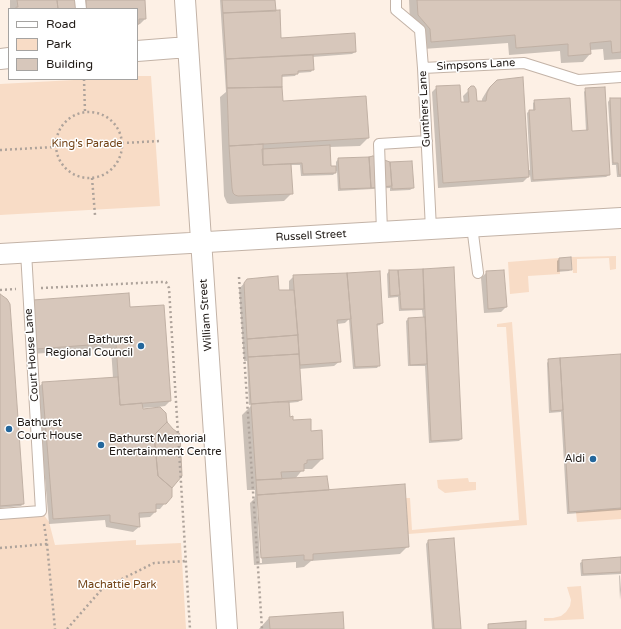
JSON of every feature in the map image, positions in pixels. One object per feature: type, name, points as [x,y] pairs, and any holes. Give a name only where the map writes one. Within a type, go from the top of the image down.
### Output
[{"type":"street","name":"William Street","points":[[185,0],[227,629]]},
{"type":"street","points":[[138,51],[188,47]]},
{"type":"street","name":"Russell Street","points":[[0,254],[621,218]]},
{"type":"lane","name":"Gunthers Lane","points":[[396,0],[396,10],[420,30],[431,229]]},
{"type":"lane","name":"Simpsons Lane","points":[[423,68],[524,63],[578,80],[621,77]]},
{"type":"lane","points":[[382,232],[379,144],[427,141]]},
{"type":"lane","points":[[472,226],[478,273]]},
{"type":"lane","name":"Court House Lane","points":[[26,252],[42,511]]},
{"type":"lane","points":[[0,514],[42,511]]},
{"type":"path","points":[[84,80],[85,112]]},
{"type":"path","points":[[85,112],[96,112],[107,116],[115,124],[120,134],[122,143],[121,154],[117,163],[110,171],[102,176],[92,178],[81,178],[71,174],[63,167],[57,158],[55,147],[56,136],[60,127],[76,114],[85,112]]},
{"type":"path","points":[[122,143],[161,141]]},
{"type":"path","points":[[0,150],[55,147]]},
{"type":"path","points":[[92,178],[95,215]]},
{"type":"path","points":[[239,277],[262,629]]},
{"type":"path","points":[[0,290],[166,282],[169,288],[190,629]]},
{"type":"path","points":[[42,511],[47,544],[55,629]]},
{"type":"path","points":[[0,548],[47,544]]},
{"type":"path","points":[[67,629],[102,589],[154,563],[186,561]]},
{"type":"green space","name":"King's Parade","points":[[138,76],[151,76],[160,206],[0,215],[0,84],[74,80],[138,80]]},
{"type":"green space","points":[[616,256],[616,269],[610,270],[609,258],[577,259],[577,273],[573,273],[571,257]]},
{"type":"green space","points":[[559,258],[560,274],[528,276],[529,292],[510,294],[508,262]]},
{"type":"green space","points":[[512,322],[527,525],[408,534],[406,498],[410,498],[412,530],[519,520],[506,327],[497,327],[497,324]]},
{"type":"green space","points":[[468,478],[469,482],[476,482],[476,490],[445,493],[438,488],[437,480]]},
{"type":"green space","points":[[621,508],[621,519],[577,522],[576,512]]},
{"type":"green space","name":"Machattie Park","points":[[41,511],[49,522],[55,545],[136,540],[136,545],[181,543],[186,629],[0,629],[0,514]]},
{"type":"green space","points":[[581,586],[584,619],[544,621],[544,618],[561,616],[566,612],[570,606],[571,600],[567,587]]},
{"type":"building","points":[[17,0],[57,0],[58,8],[16,8],[18,7]]},
{"type":"building","points":[[57,0],[77,0],[77,8],[58,8]]},
{"type":"building","points":[[86,0],[145,0],[146,19],[139,19],[138,24],[138,8],[86,8]]},
{"type":"building","points":[[222,0],[275,0],[276,11],[223,13]]},
{"type":"building","points":[[417,0],[621,0],[621,52],[612,53],[611,41],[590,43],[591,54],[568,56],[568,44],[516,48],[515,35],[431,42],[430,29],[418,15]]},
{"type":"building","points":[[280,10],[281,38],[355,33],[356,52],[226,59],[223,13]]},
{"type":"building","points":[[313,55],[314,70],[298,71],[298,74],[282,75],[282,87],[227,88],[226,59]]},
{"type":"building","points":[[523,77],[529,177],[443,183],[436,86],[460,85],[461,102],[469,102],[468,89],[471,86],[474,86],[476,89],[477,101],[486,101],[487,93],[490,87],[497,80]]},
{"type":"building","points":[[282,87],[283,101],[366,96],[369,138],[229,146],[227,88]]},
{"type":"building","points":[[605,87],[610,175],[533,180],[529,110],[535,110],[534,100],[570,98],[572,131],[588,130],[585,88]]},
{"type":"building","points":[[610,98],[621,98],[621,175],[619,175],[618,163],[613,163]]},
{"type":"building","points":[[263,144],[263,165],[291,164],[293,194],[238,196],[233,193],[229,146]]},
{"type":"building","points":[[330,145],[331,166],[336,166],[336,173],[303,174],[302,163],[263,165],[262,149]]},
{"type":"building","points":[[373,156],[390,162],[392,186],[371,188],[369,157]]},
{"type":"building","points":[[369,157],[371,188],[340,189],[338,158]]},
{"type":"building","points":[[412,161],[414,188],[392,189],[390,162]]},
{"type":"building","points":[[571,257],[572,270],[559,270],[559,258]]},
{"type":"building","points":[[454,267],[462,439],[431,441],[423,269]]},
{"type":"building","points":[[423,269],[424,309],[401,309],[398,270]]},
{"type":"building","points":[[389,270],[398,270],[400,295],[390,296]]},
{"type":"building","points":[[504,270],[507,307],[488,309],[486,271]]},
{"type":"building","points":[[380,271],[383,323],[377,324],[380,366],[355,367],[347,273]]},
{"type":"building","points":[[347,273],[351,319],[337,320],[341,362],[300,365],[293,275]]},
{"type":"building","points":[[278,276],[279,290],[294,290],[298,335],[247,339],[244,283],[247,279]]},
{"type":"building","name":"Bathurst Regional Council","points":[[129,293],[130,307],[164,305],[171,401],[120,405],[116,343],[36,349],[33,300]]},
{"type":"building","name":"Bathurst Court House","points":[[0,294],[7,299],[10,304],[24,504],[0,506]]},
{"type":"building","points":[[425,317],[427,364],[410,365],[408,318]]},
{"type":"building","points":[[298,335],[299,354],[248,357],[247,339]]},
{"type":"building","points":[[299,354],[302,400],[251,404],[248,357]]},
{"type":"building","name":"Aldi","points":[[621,354],[621,508],[569,512],[560,358]]},
{"type":"building","points":[[560,358],[563,410],[551,411],[548,359]]},
{"type":"building","name":"Bathurst Memorial Entertainment Centre","points":[[118,377],[120,405],[142,403],[143,409],[160,407],[166,413],[167,422],[154,435],[158,476],[172,488],[172,497],[166,504],[156,504],[156,512],[139,513],[140,527],[110,522],[110,515],[53,519],[42,382]]},
{"type":"building","points":[[289,402],[290,417],[293,416],[293,420],[311,419],[311,431],[322,430],[323,459],[307,460],[307,463],[304,464],[304,471],[281,472],[282,479],[256,480],[251,404]]},
{"type":"building","points":[[167,422],[180,434],[182,476],[172,488],[158,476],[154,435]]},
{"type":"building","points":[[327,476],[329,490],[257,495],[256,480]]},
{"type":"building","points":[[405,484],[409,547],[313,554],[313,560],[304,560],[304,555],[261,558],[257,495]]},
{"type":"building","points":[[454,538],[461,629],[434,629],[428,540]]},
{"type":"building","points":[[621,557],[621,572],[583,574],[582,560]]},
{"type":"building","points":[[343,612],[344,629],[270,629],[269,617]]},
{"type":"building","points":[[526,621],[526,629],[488,629],[488,624]]},
{"type":"place","name":"Bathurst Regional Council","points":[[141,346]]},
{"type":"place","name":"Bathurst Court House","points":[[9,429]]},
{"type":"place","name":"Bathurst Memorial Entertainment Centre","points":[[101,445]]},
{"type":"place","name":"Aldi","points":[[593,459]]}]
